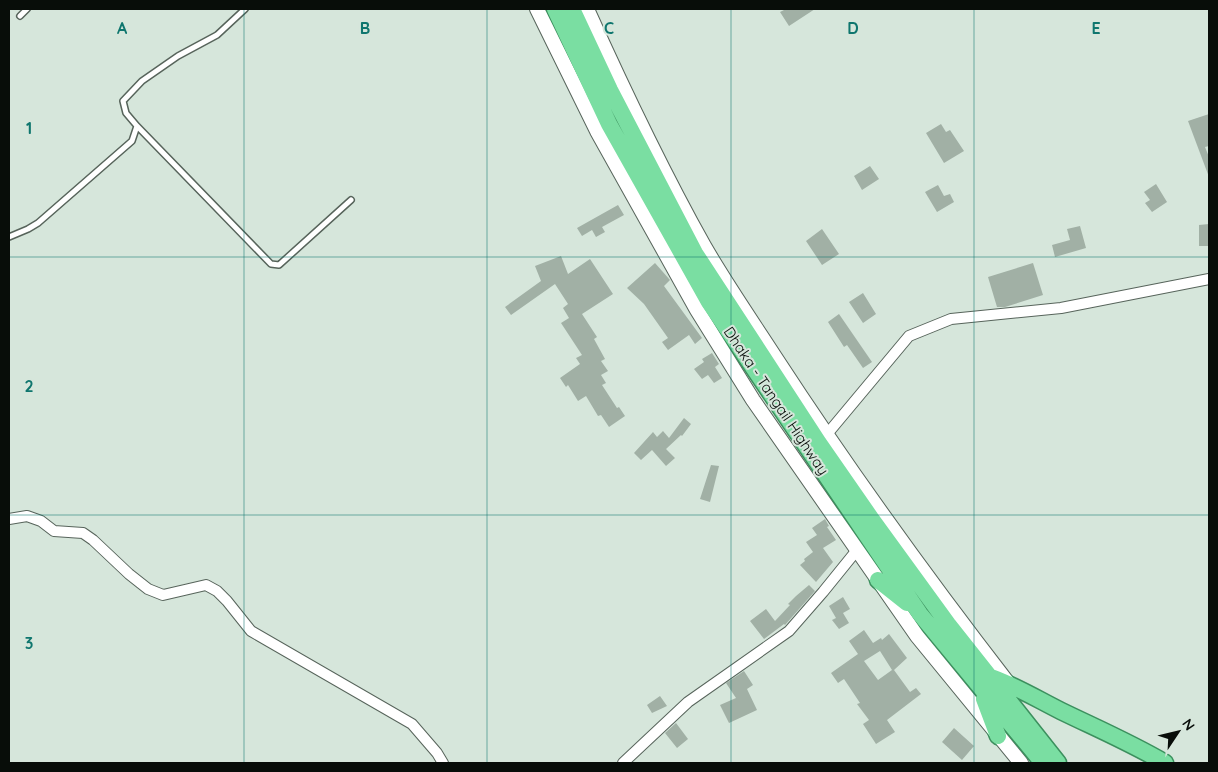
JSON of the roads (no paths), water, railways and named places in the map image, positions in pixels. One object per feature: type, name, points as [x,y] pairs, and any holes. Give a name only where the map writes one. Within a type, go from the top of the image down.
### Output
[{"type":"highway","name":"Dhaka - Tangail Highway","points":[[555,9],[603,128],[703,306],[920,614],[985,681],[1058,763]]},
{"type":"highway","name":"Dhaka - Tangail Highway","points":[[572,9],[700,250],[822,439],[1042,763]]},
{"type":"highway","points":[[878,580],[920,614]]},
{"type":"highway","points":[[998,736],[985,681],[1008,683],[1060,710],[1121,738],[1165,763]]},
{"type":"main road","points":[[537,9],[603,128]]},
{"type":"main road","points":[[587,9],[615,87]]},
{"type":"main road","points":[[703,306],[754,400],[857,550],[917,636],[1021,763]]},
{"type":"main road","points":[[822,439],[1008,683]]},
{"type":"street","points":[[822,439],[909,336],[951,319],[1061,308],[1209,279]]},
{"type":"street","points":[[9,519],[27,516],[41,521],[54,531],[83,532],[148,589],[163,594],[206,585],[217,591],[251,631],[412,724],[437,753],[443,763]]},
{"type":"street","points":[[623,763],[688,702],[788,631],[857,550]]},
{"type":"lane","points":[[20,16],[26,9]]},
{"type":"lane","points":[[245,9],[217,35],[142,80],[123,101],[126,114],[271,264],[279,265],[351,200]]},
{"type":"lane","points":[[9,237],[38,223],[132,140],[137,126]]}]
